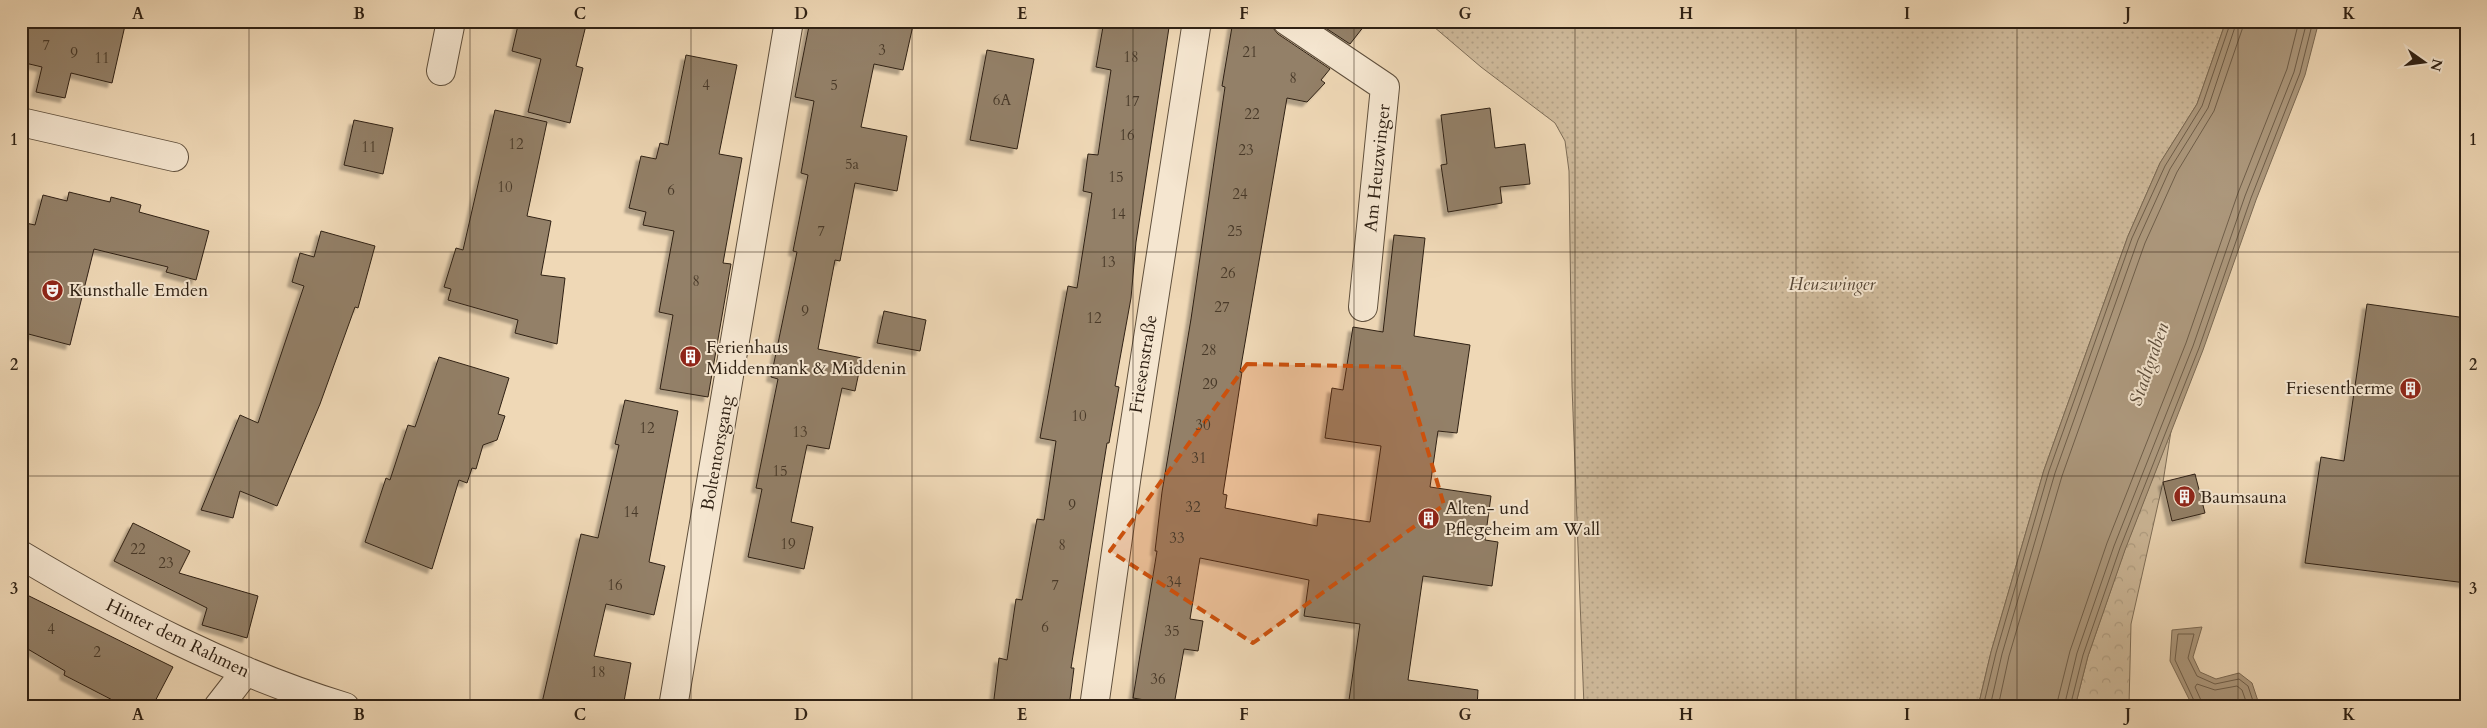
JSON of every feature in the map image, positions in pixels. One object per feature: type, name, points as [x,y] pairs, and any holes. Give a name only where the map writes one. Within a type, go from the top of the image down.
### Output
[{"type":"street","points":[[440,71],[452,21]]},
{"type":"street","name":"Boltentorsgang","points":[[673,707],[789,21]]},
{"type":"street","name":"Friesenstraße","points":[[1094,707],[1131,445],[1197,21]]},
{"type":"street","name":"Am Heuzwinger","points":[[1287,21],[1385,87],[1363,307]]},
{"type":"street","points":[[21,122],[174,157]]},
{"type":"street","name":"Hinter dem Rahmen","points":[[21,555],[146,625],[246,671],[343,706]]},
{"type":"street","points":[[218,707],[246,671]]},
{"type":"highlighted area","points":[[1247,364],[1403,367],[1444,505],[1253,643],[1110,551]]},
{"type":"green space","name":"Heuzwinger","points":[[1427,21],[2226,21],[2197,104],[2160,163],[2128,236],[2044,470],[1991,652],[1978,707],[1584,707],[1572,386],[1569,171],[1565,141],[1555,123],[1481,67]]},
{"type":"green space","points":[[2171,431],[2163,482],[2131,624],[2130,707],[2075,707],[2088,656],[2125,549]]},
{"type":"water","name":"Stadtgraben","points":[[2226,21],[2319,21],[2305,75],[2256,200],[2203,350],[2125,550],[2088,656],[2075,707],[1978,707],[1991,652],[2044,470],[2128,236],[2160,163],[2197,104]]},
{"type":"water","points":[[2202,627],[2193,657],[2200,672],[2216,679],[2239,673],[2252,683],[2260,707],[2193,707],[2170,661],[2172,630]]},
{"type":"building","points":[[21,21],[126,21],[112,83],[71,73],[65,98],[36,92],[42,67],[21,62]]},
{"type":"building","points":[[519,21],[587,21],[576,66],[583,68],[570,123],[528,112],[541,59],[512,51]]},
{"type":"building","points":[[810,21],[914,21],[903,70],[874,64],[861,127],[907,136],[897,191],[855,183],[840,261],[835,260],[818,349],[862,358],[855,391],[842,388],[829,449],[807,445],[791,522],[813,527],[804,569],[748,557],[762,489],[756,488],[778,379],[771,377],[797,252],[793,251],[808,175],[801,173],[814,101],[795,97]]},
{"type":"building","points":[[1104,21],[1170,21],[1136,242],[1131,298],[1115,386],[1119,387],[1109,443],[1107,443],[1071,668],[1074,668],[1069,707],[993,707],[999,658],[1007,660],[1016,599],[1022,600],[1037,519],[1044,520],[1056,441],[1040,438],[1068,286],[1077,288],[1092,193],[1083,191],[1088,154],[1098,155],[1111,70],[1096,67]]},
{"type":"building","points":[[1233,21],[1272,21],[1273,28],[1278,34],[1330,69],[1321,80],[1325,83],[1307,102],[1287,98],[1240,372],[1242,372],[1223,494],[1227,495],[1225,508],[1317,526],[1318,514],[1370,522],[1381,446],[1325,438],[1332,388],[1343,390],[1353,327],[1383,332],[1394,235],[1425,238],[1414,336],[1470,345],[1457,433],[1438,431],[1430,487],[1491,496],[1485,540],[1498,542],[1492,586],[1423,576],[1408,680],[1478,690],[1477,707],[1359,707],[1359,702],[1349,700],[1360,624],[1304,616],[1309,580],[1200,558],[1190,619],[1203,621],[1198,651],[1184,649],[1174,705],[1133,698],[1157,551],[1155,551],[1162,492],[1191,319],[1225,87],[1222,86]]},
{"type":"building","points":[[1315,21],[1368,21],[1350,44]]},
{"type":"building","points":[[987,50],[1034,59],[1017,149],[970,140]]},
{"type":"building","points":[[686,55],[737,65],[719,154],[742,158],[723,263],[731,264],[708,397],[660,389],[673,315],[659,312],[674,231],[643,225],[646,212],[629,208],[641,156],[656,159],[660,143],[668,145]]},
{"type":"building","points":[[1490,108],[1495,148],[1525,144],[1530,184],[1500,187],[1502,203],[1448,212],[1441,165],[1447,164],[1441,115]]},
{"type":"building","points":[[495,110],[547,122],[527,216],[551,221],[541,275],[565,278],[557,344],[515,333],[518,320],[448,300],[451,289],[444,287],[456,248],[463,250]]},
{"type":"building","points":[[354,120],[393,128],[383,174],[344,165]]},
{"type":"building","name":"Kunsthalle Emden","points":[[69,192],[110,202],[111,197],[141,205],[139,212],[209,231],[196,280],[166,272],[168,267],[94,249],[70,345],[21,332],[21,222],[35,225],[43,195],[67,201]]},
{"type":"building","points":[[321,231],[375,246],[358,308],[355,307],[320,404],[277,506],[240,491],[233,518],[201,510],[240,415],[258,423],[304,286],[292,282],[300,253],[314,257]]},
{"type":"building","name":"Friesentherme","points":[[2367,304],[2466,318],[2466,583],[2305,563],[2321,457],[2344,461]]},
{"type":"building","points":[[884,311],[926,320],[920,351],[877,343]]},
{"type":"building","points":[[439,357],[509,378],[498,414],[505,416],[497,440],[483,445],[476,469],[472,468],[467,483],[459,480],[432,569],[365,542],[386,478],[390,480],[408,425],[415,427]]},
{"type":"building","points":[[625,400],[678,411],[649,562],[665,566],[654,615],[606,604],[594,656],[631,663],[623,707],[541,707],[581,534],[598,538],[619,445],[615,444]]},
{"type":"building","name":"Baumsauna","points":[[2195,474],[2205,513],[2172,521],[2163,482]]},
{"type":"building","points":[[133,523],[190,551],[179,573],[258,596],[247,638],[202,625],[207,608],[114,561]]},
{"type":"building","points":[[21,592],[173,667],[152,707],[126,707],[64,675],[65,671],[21,645]]},
{"type":"place","name":"Kunsthalle Emden","points":[[53,290]]},
{"type":"place","name":"Ferienhaus Middenmank & Middenin","points":[[690,357]]},
{"type":"place","name":"Friesentherme","points":[[2410,388]]},
{"type":"place","name":"Baumsauna","points":[[2184,497]]},
{"type":"place","name":"Alten- und Pflegeheim am Wall","points":[[1429,518]]}]
